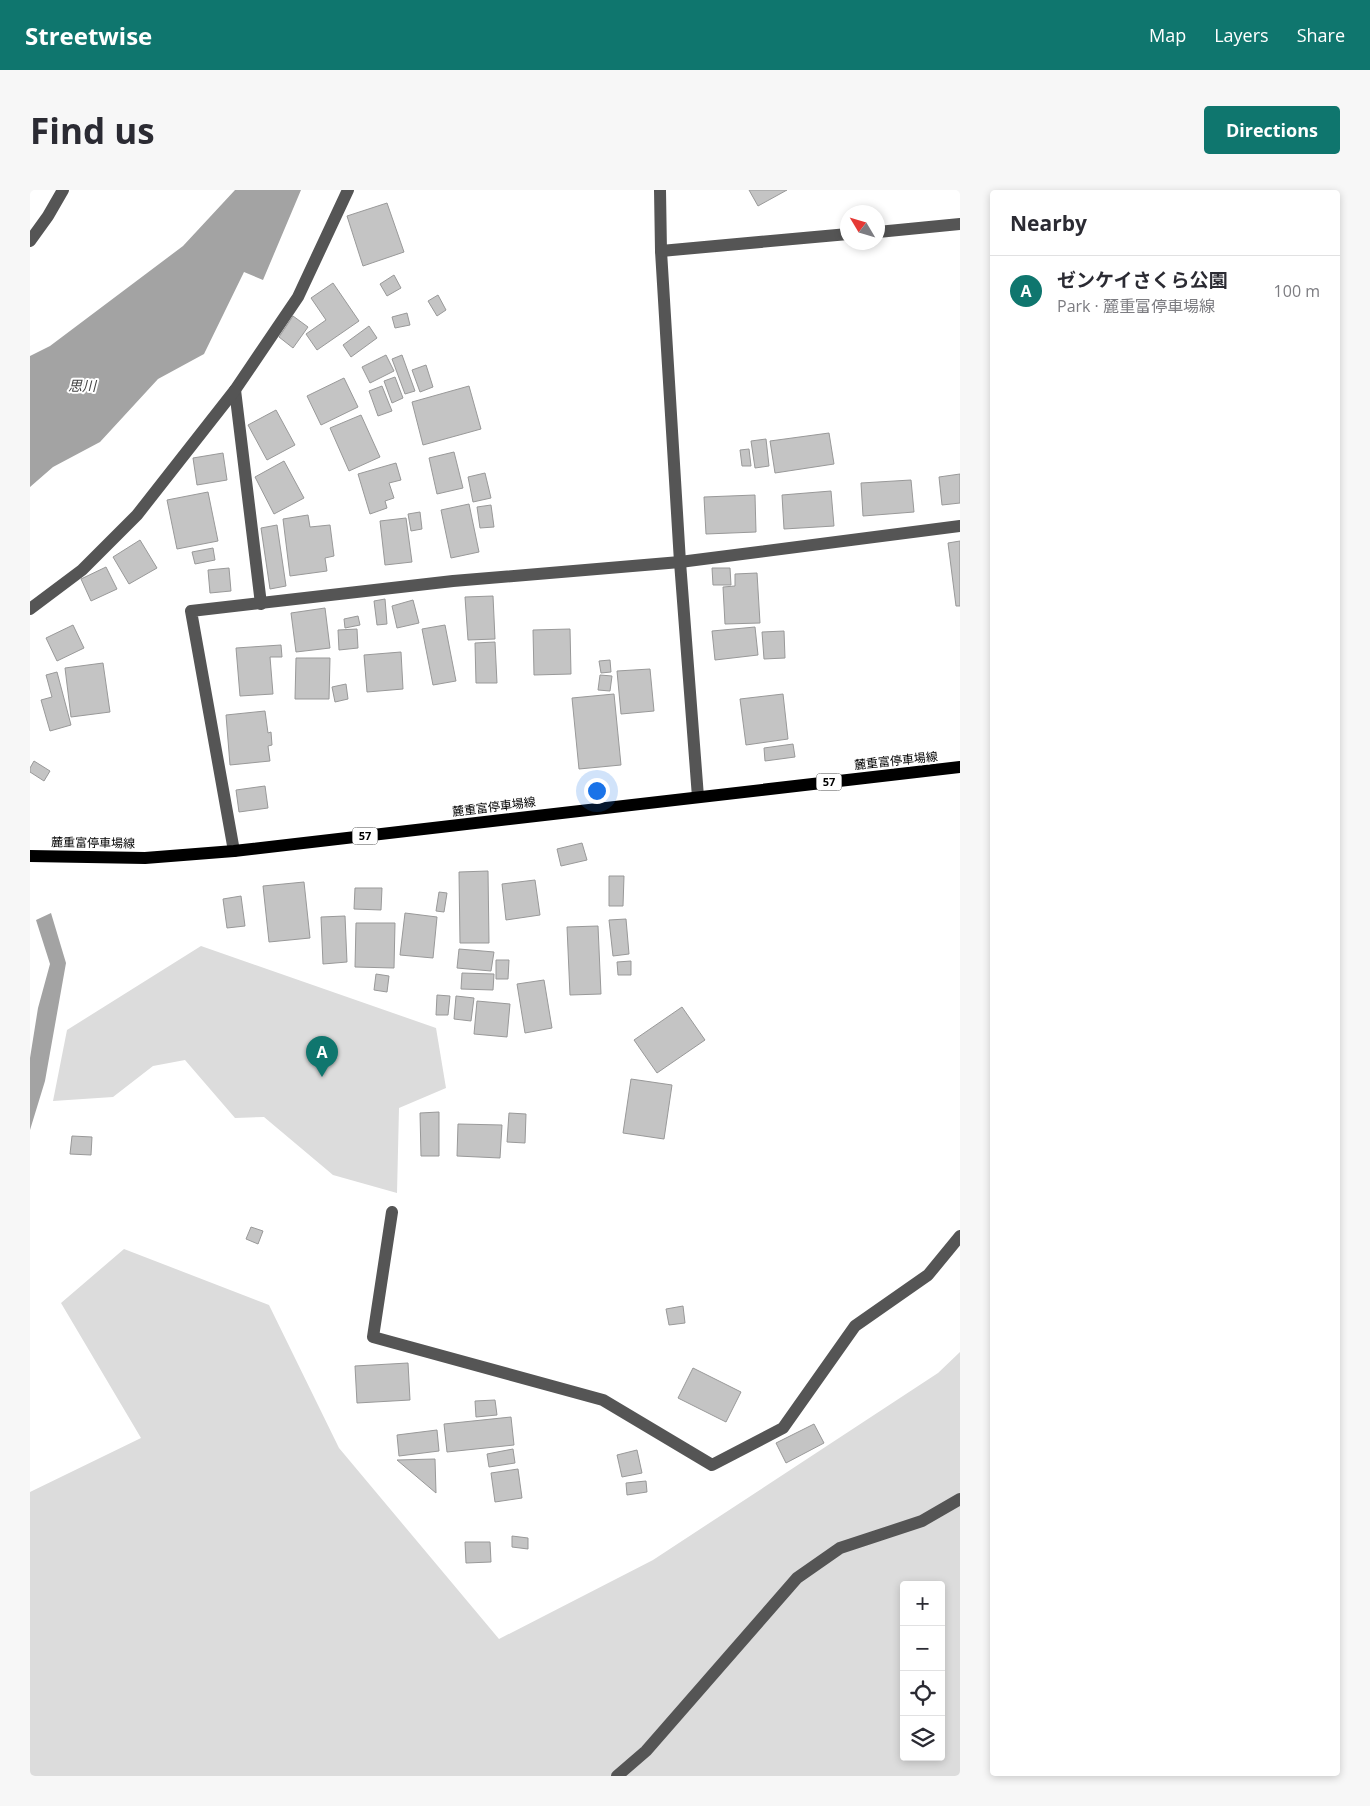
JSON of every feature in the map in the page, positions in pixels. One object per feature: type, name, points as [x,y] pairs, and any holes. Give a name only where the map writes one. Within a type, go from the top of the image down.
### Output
[{"type":"main road","name":"麓重富停車場線","points":[[30,856],[145,858],[234,851],[960,768]]},
{"type":"street","points":[[30,241],[48,216],[63,190]]},
{"type":"street","points":[[30,609],[82,570],[137,515],[235,390],[298,297],[348,190]]},
{"type":"street","points":[[660,190],[661,251],[680,562],[698,797]]},
{"type":"street","points":[[885,231],[960,224]]},
{"type":"street","points":[[661,251],[840,235]]},
{"type":"street","points":[[235,390],[261,604]]},
{"type":"street","points":[[234,851],[191,611],[453,581],[680,562],[960,526]]},
{"type":"street","points":[[392,1212],[373,1337],[603,1400],[712,1465],[784,1428],[855,1326],[928,1275],[960,1236]]},
{"type":"street","points":[[617,1776],[646,1751],[797,1578],[840,1548],[922,1521],[960,1499]]},
{"type":"shaded area","points":[[201,946],[436,1028],[446,1088],[399,1108],[397,1193],[333,1175],[264,1117],[235,1118],[185,1060],[153,1066],[113,1097],[53,1101],[67,1030]]},
{"type":"shaded area","points":[[124,1249],[269,1305],[339,1448],[499,1639],[653,1560],[938,1373],[960,1352],[960,1776],[30,1776],[30,1492],[141,1438],[61,1303]]},
{"type":"water","name":"思川","points":[[235,190],[301,190],[263,280],[244,272],[204,354],[158,379],[100,442],[53,467],[30,487],[30,356],[50,346],[183,246]]},
{"type":"water","points":[[51,913],[66,963],[45,1081],[30,1130],[30,1058],[38,1008],[50,964],[36,920]]},
{"type":"building","points":[[749,190],[787,190],[758,206]]},
{"type":"building","points":[[387,203],[404,252],[363,266],[347,216]]},
{"type":"building","points":[[394,275],[401,288],[387,296],[380,284]]},
{"type":"building","points":[[333,283],[359,321],[317,350],[306,334],[326,320],[311,298]]},
{"type":"building","points":[[438,295],[446,310],[437,316],[428,301]]},
{"type":"building","points":[[407,313],[410,325],[395,328],[392,317]]},
{"type":"building","points":[[293,316],[308,327],[293,348],[279,337]]},
{"type":"building","points":[[369,326],[377,338],[351,357],[343,345]]},
{"type":"building","points":[[386,355],[394,371],[370,383],[362,367]]},
{"type":"building","points":[[402,355],[415,391],[405,394],[392,359]]},
{"type":"building","points":[[426,365],[433,387],[420,392],[412,370]]},
{"type":"building","points":[[395,377],[403,398],[392,403],[384,381]]},
{"type":"building","points":[[344,378],[358,407],[321,425],[307,396]]},
{"type":"building","points":[[382,386],[392,411],[378,416],[369,391]]},
{"type":"building","points":[[469,386],[481,429],[423,445],[412,402]]},
{"type":"building","points":[[276,410],[295,445],[267,460],[248,425]]},
{"type":"building","points":[[361,415],[380,457],[349,471],[330,428]]},
{"type":"building","points":[[829,433],[834,464],[775,473],[770,441]]},
{"type":"building","points":[[766,439],[769,466],[755,468],[751,441]]},
{"type":"building","points":[[749,449],[751,466],[742,466],[740,450]]},
{"type":"building","points":[[454,452],[463,488],[437,494],[429,458]]},
{"type":"building","points":[[223,453],[227,480],[197,485],[193,458]]},
{"type":"building","points":[[284,461],[304,498],[274,514],[255,477]]},
{"type":"building","points":[[396,463],[401,480],[389,483],[394,498],[385,501],[387,508],[370,514],[358,474]]},
{"type":"building","points":[[485,473],[491,498],[473,502],[468,477]]},
{"type":"building","points":[[960,474],[960,503],[942,505],[939,477]]},
{"type":"building","points":[[911,480],[914,512],[863,516],[861,483]]},
{"type":"building","points":[[831,491],[834,526],[784,529],[782,495]]},
{"type":"building","points":[[208,492],[218,541],[177,549],[167,500]]},
{"type":"building","points":[[755,495],[756,532],[706,534],[704,497]]},
{"type":"building","points":[[469,504],[479,552],[451,558],[441,510]]},
{"type":"building","points":[[491,505],[494,527],[480,528],[477,507]]},
{"type":"building","points":[[420,512],[422,529],[411,531],[408,514]]},
{"type":"building","points":[[308,515],[310,527],[330,525],[334,556],[325,558],[327,571],[290,576],[283,519]]},
{"type":"building","points":[[406,518],[412,562],[385,565],[380,521]]},
{"type":"building","points":[[277,525],[286,586],[270,589],[261,528]]},
{"type":"building","points":[[140,540],[157,568],[129,584],[113,557]]},
{"type":"building","points":[[960,541],[960,606],[956,606],[948,543]]},
{"type":"building","points":[[213,548],[215,560],[195,564],[192,552]]},
{"type":"building","points":[[106,567],[117,589],[91,601],[81,579]]},
{"type":"building","points":[[229,568],[231,591],[210,593],[208,570]]},
{"type":"building","points":[[712,568],[730,568],[731,585],[713,585]]},
{"type":"building","points":[[757,573],[760,623],[725,624],[723,587],[735,586],[735,574]]},
{"type":"building","points":[[493,596],[495,639],[468,640],[465,597]]},
{"type":"building","points":[[385,599],[387,624],[377,625],[374,601]]},
{"type":"building","points":[[413,600],[419,623],[397,628],[392,606]]},
{"type":"building","points":[[325,608],[330,648],[296,652],[291,613]]},
{"type":"building","points":[[358,616],[360,625],[345,628],[344,619]]},
{"type":"building","points":[[73,625],[84,648],[57,661],[46,638]]},
{"type":"building","points":[[445,625],[456,681],[433,685],[422,629]]},
{"type":"building","points":[[755,627],[758,655],[715,660],[712,631]]},
{"type":"building","points":[[357,629],[358,648],[339,650],[338,630]]},
{"type":"building","points":[[570,629],[571,674],[534,675],[533,630]]},
{"type":"building","points":[[784,631],[785,658],[764,659],[762,632]]},
{"type":"building","points":[[495,642],[497,683],[476,683],[475,643]]},
{"type":"building","points":[[281,645],[282,657],[270,657],[273,694],[240,696],[236,648]]},
{"type":"building","points":[[401,652],[403,689],[367,692],[364,655]]},
{"type":"building","points":[[296,658],[330,658],[329,699],[295,699]]},
{"type":"building","points":[[610,660],[611,672],[601,673],[599,661]]},
{"type":"building","points":[[103,663],[110,712],[71,717],[65,668]]},
{"type":"building","points":[[650,669],[654,711],[621,714],[617,671]]},
{"type":"building","points":[[57,672],[71,725],[50,731],[41,700],[52,697],[46,675]]},
{"type":"building","points":[[600,675],[612,676],[610,691],[598,690]]},
{"type":"building","points":[[346,684],[348,699],[335,702],[332,687]]},
{"type":"building","points":[[614,694],[621,765],[579,769],[572,698]]},
{"type":"building","points":[[783,694],[788,739],[746,745],[740,699]]},
{"type":"building","points":[[265,711],[268,733],[271,732],[272,745],[268,746],[270,761],[230,765],[226,715]]},
{"type":"building","points":[[793,744],[795,757],[765,761],[764,748]]},
{"type":"building","points":[[34,761],[50,771],[44,781],[30,772]]},
{"type":"building","points":[[265,786],[268,808],[239,812],[236,790]]},
{"type":"building","points":[[582,843],[587,860],[561,866],[557,849]]},
{"type":"building","points":[[488,871],[489,943],[460,943],[459,872]]},
{"type":"building","points":[[609,876],[624,876],[623,906],[609,906]]},
{"type":"building","points":[[535,880],[540,915],[506,920],[502,884]]},
{"type":"building","points":[[304,882],[310,938],[269,942],[263,886]]},
{"type":"building","points":[[355,888],[382,888],[381,910],[354,909]]},
{"type":"building","points":[[439,892],[447,893],[444,912],[436,911]]},
{"type":"building","points":[[241,896],[245,926],[227,928],[223,899]]},
{"type":"building","points":[[405,913],[437,917],[433,958],[400,955]]},
{"type":"building","points":[[345,916],[347,962],[323,964],[321,917]]},
{"type":"building","points":[[626,919],[629,954],[613,956],[609,920]]},
{"type":"building","points":[[356,923],[395,923],[394,968],[355,967]]},
{"type":"building","points":[[598,926],[601,994],[570,995],[567,927]]},
{"type":"building","points":[[459,949],[494,952],[491,971],[457,968]]},
{"type":"building","points":[[496,960],[509,960],[508,979],[496,979]]},
{"type":"building","points":[[631,961],[631,975],[618,975],[617,962]]},
{"type":"building","points":[[462,973],[494,974],[493,990],[461,989]]},
{"type":"building","points":[[376,974],[389,976],[387,992],[374,990]]},
{"type":"building","points":[[544,980],[552,1028],[525,1033],[517,984]]},
{"type":"building","points":[[437,995],[450,996],[448,1015],[436,1015]]},
{"type":"building","points":[[456,996],[474,998],[471,1021],[454,1019]]},
{"type":"building","points":[[477,1001],[510,1004],[507,1037],[474,1034]]},
{"type":"building","points":[[682,1007],[705,1040],[657,1073],[634,1040]]},
{"type":"building","points":[[631,1079],[672,1085],[664,1139],[623,1133]]},
{"type":"building","points":[[439,1112],[439,1156],[421,1156],[420,1113]]},
{"type":"building","points":[[509,1113],[526,1114],[525,1143],[507,1142]]},
{"type":"building","points":[[458,1124],[502,1125],[500,1158],[457,1156]]},
{"type":"building","points":[[72,1136],[92,1137],[91,1155],[70,1154]]},
{"type":"building","points":[[251,1227],[263,1231],[258,1244],[246,1239]]},
{"type":"building","points":[[683,1306],[685,1323],[669,1325],[666,1309]]},
{"type":"building","points":[[408,1363],[410,1400],[357,1403],[355,1366]]},
{"type":"building","points":[[693,1368],[741,1392],[726,1422],[678,1398]]},
{"type":"building","points":[[495,1400],[497,1415],[476,1417],[475,1401]]},
{"type":"building","points":[[511,1417],[514,1445],[447,1452],[444,1424]]},
{"type":"building","points":[[814,1424],[824,1443],[786,1463],[776,1443]]},
{"type":"building","points":[[437,1430],[439,1451],[399,1456],[397,1435]]},
{"type":"building","points":[[513,1449],[515,1463],[489,1467],[487,1454]]},
{"type":"building","points":[[637,1450],[642,1473],[622,1477],[617,1455]]},
{"type":"building","points":[[435,1459],[436,1493],[397,1460]]},
{"type":"building","points":[[518,1469],[522,1498],[495,1502],[491,1473]]},
{"type":"building","points":[[646,1481],[647,1492],[627,1495],[626,1483]]},
{"type":"building","points":[[512,1536],[528,1538],[528,1549],[512,1547]]},
{"type":"building","points":[[465,1542],[490,1542],[491,1562],[466,1563]]},
{"type":"place","name":"ゼンケイさくら公園","points":[[322,1077]]}]
